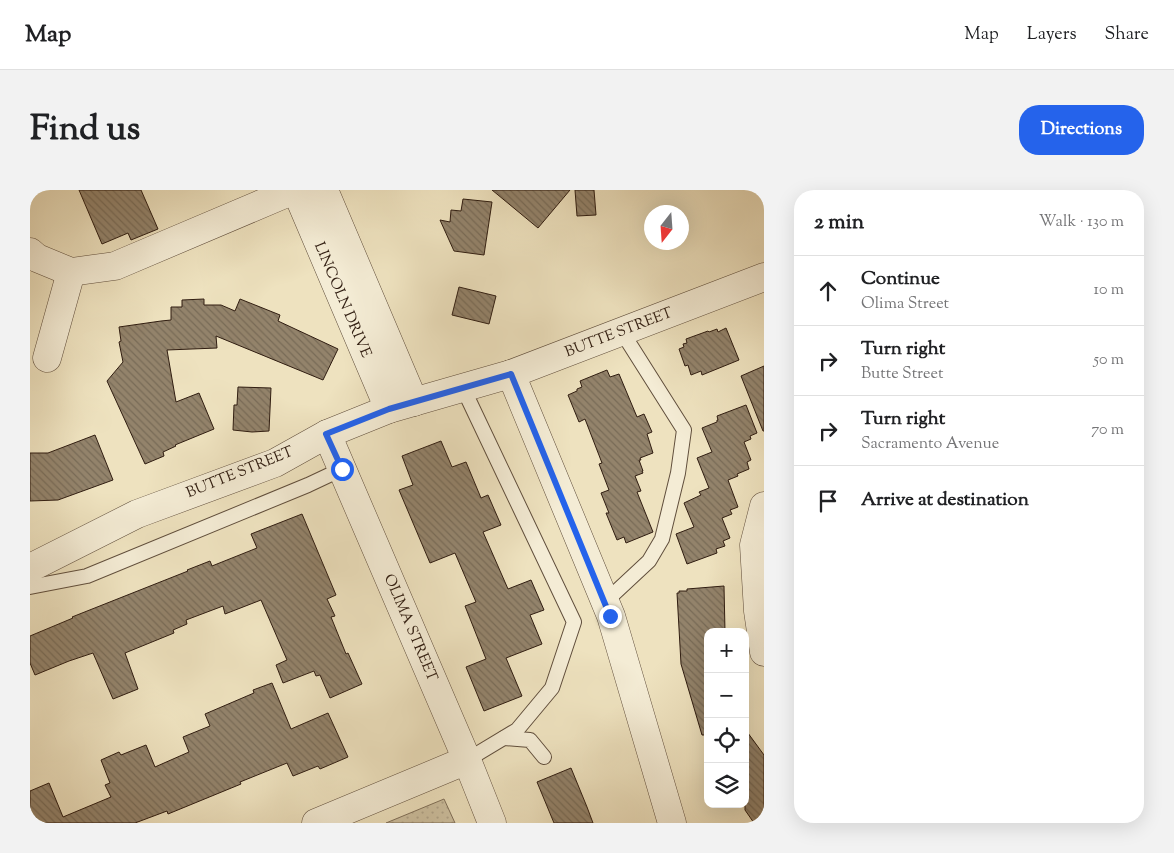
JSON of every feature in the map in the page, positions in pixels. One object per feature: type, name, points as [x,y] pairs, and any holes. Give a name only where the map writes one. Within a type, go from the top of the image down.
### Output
[{"type":"street","points":[[30,252],[37,258],[71,272],[115,266],[295,190]]},
{"type":"street","name":"LINCOLN DRIVE","points":[[295,190],[402,405]]},
{"type":"street","name":"LINCOLN DRIVE","points":[[324,190],[402,405]]},
{"type":"street","points":[[47,358],[71,272]]},
{"type":"street","name":"BUTTE STREET","points":[[30,568],[137,514],[275,463],[326,434],[402,405],[511,374],[764,277]]},
{"type":"street","points":[[511,374],[613,626],[672,823]]},
{"type":"street","name":"OLIMA STREET","points":[[326,434],[467,760],[492,823]]},
{"type":"street","points":[[764,506],[754,544],[758,611],[764,652]]},
{"type":"street","points":[[316,823],[467,760]]},
{"type":"lane","points":[[604,602],[649,561],[662,539],[678,473],[684,430],[622,332]]},
{"type":"lane","points":[[463,388],[574,622],[552,688],[518,730],[467,760]]},
{"type":"lane","points":[[30,587],[86,576],[308,485],[342,469]]},
{"type":"lane","points":[[504,738],[530,740],[544,757]]},
{"type":"shaded area","points":[[444,799],[455,823],[386,823]]},
{"type":"building","points":[[79,190],[141,190],[158,229],[131,240],[128,233],[102,244]]},
{"type":"building","points":[[492,190],[570,190],[538,228]]},
{"type":"building","points":[[575,190],[594,190],[596,215],[577,216]]},
{"type":"building","points":[[463,199],[492,202],[484,255],[454,251],[440,220],[450,222],[451,210],[461,211]]},
{"type":"building","points":[[459,287],[496,296],[489,324],[452,315]]},
{"type":"building","points":[[204,299],[204,305],[221,305],[235,311],[240,299],[280,315],[278,321],[338,349],[323,380],[216,336],[217,348],[167,350],[176,402],[199,393],[214,429],[175,445],[163,452],[164,456],[145,464],[107,381],[123,362],[119,342],[121,341],[119,327],[171,320],[171,307],[182,307],[182,300]]},
{"type":"building","points":[[726,328],[739,360],[702,375],[701,371],[691,375],[688,365],[685,366],[679,349],[684,347],[683,344],[687,343],[686,339],[708,331],[717,329],[718,332]]},
{"type":"building","points":[[764,366],[764,431],[763,431],[741,376]]},
{"type":"building","points":[[607,370],[610,377],[619,374],[637,417],[644,414],[652,432],[647,434],[653,453],[640,458],[643,473],[635,476],[641,491],[637,492],[653,532],[626,543],[624,537],[617,540],[606,513],[609,513],[601,493],[609,490],[599,464],[602,463],[585,419],[579,422],[568,395],[582,387],[580,381]]},
{"type":"building","points":[[238,387],[271,388],[269,431],[233,430],[234,405],[237,405]]},
{"type":"building","points":[[746,405],[757,433],[750,436],[751,439],[744,442],[751,460],[747,462],[749,469],[728,480],[738,507],[730,510],[732,514],[722,518],[730,538],[723,541],[725,546],[716,549],[717,553],[687,564],[676,534],[694,527],[684,503],[701,495],[699,492],[709,488],[697,458],[712,452],[702,428],[717,422],[717,416]]},
{"type":"building","points":[[95,435],[113,480],[58,500],[30,501],[30,453],[48,453]]},
{"type":"building","points":[[441,441],[452,467],[466,462],[481,498],[488,495],[501,525],[483,532],[508,589],[531,580],[544,610],[530,615],[542,644],[506,658],[522,696],[484,711],[466,667],[486,659],[465,606],[476,602],[455,553],[430,563],[399,490],[413,485],[402,456]]},
{"type":"building","points":[[302,514],[336,595],[327,599],[335,616],[331,617],[346,654],[348,653],[362,684],[330,698],[320,675],[316,676],[314,671],[283,683],[276,665],[287,660],[261,600],[225,614],[223,606],[186,620],[187,624],[173,630],[174,633],[125,653],[138,689],[113,699],[93,653],[35,675],[30,663],[30,636],[210,561],[212,566],[257,548],[251,534]]},
{"type":"building","points":[[724,586],[725,628],[704,628],[704,735],[702,735],[681,664],[677,593],[679,591],[687,591],[687,589]]},
{"type":"building","points":[[272,683],[291,729],[328,713],[348,757],[320,769],[318,766],[293,776],[287,763],[168,814],[167,811],[135,823],[35,823],[30,811],[30,791],[49,783],[63,817],[111,797],[105,785],[110,783],[101,760],[119,752],[121,755],[146,745],[155,767],[189,752],[183,737],[210,726],[205,714],[254,693],[253,690]]},
{"type":"building","points":[[749,734],[764,755],[764,823],[754,823],[745,808],[749,808]]},
{"type":"building","points":[[571,768],[593,823],[554,823],[537,782]]},
{"type":"route","points":[[342,469],[326,434],[389,409],[511,374],[610,616]]}]
